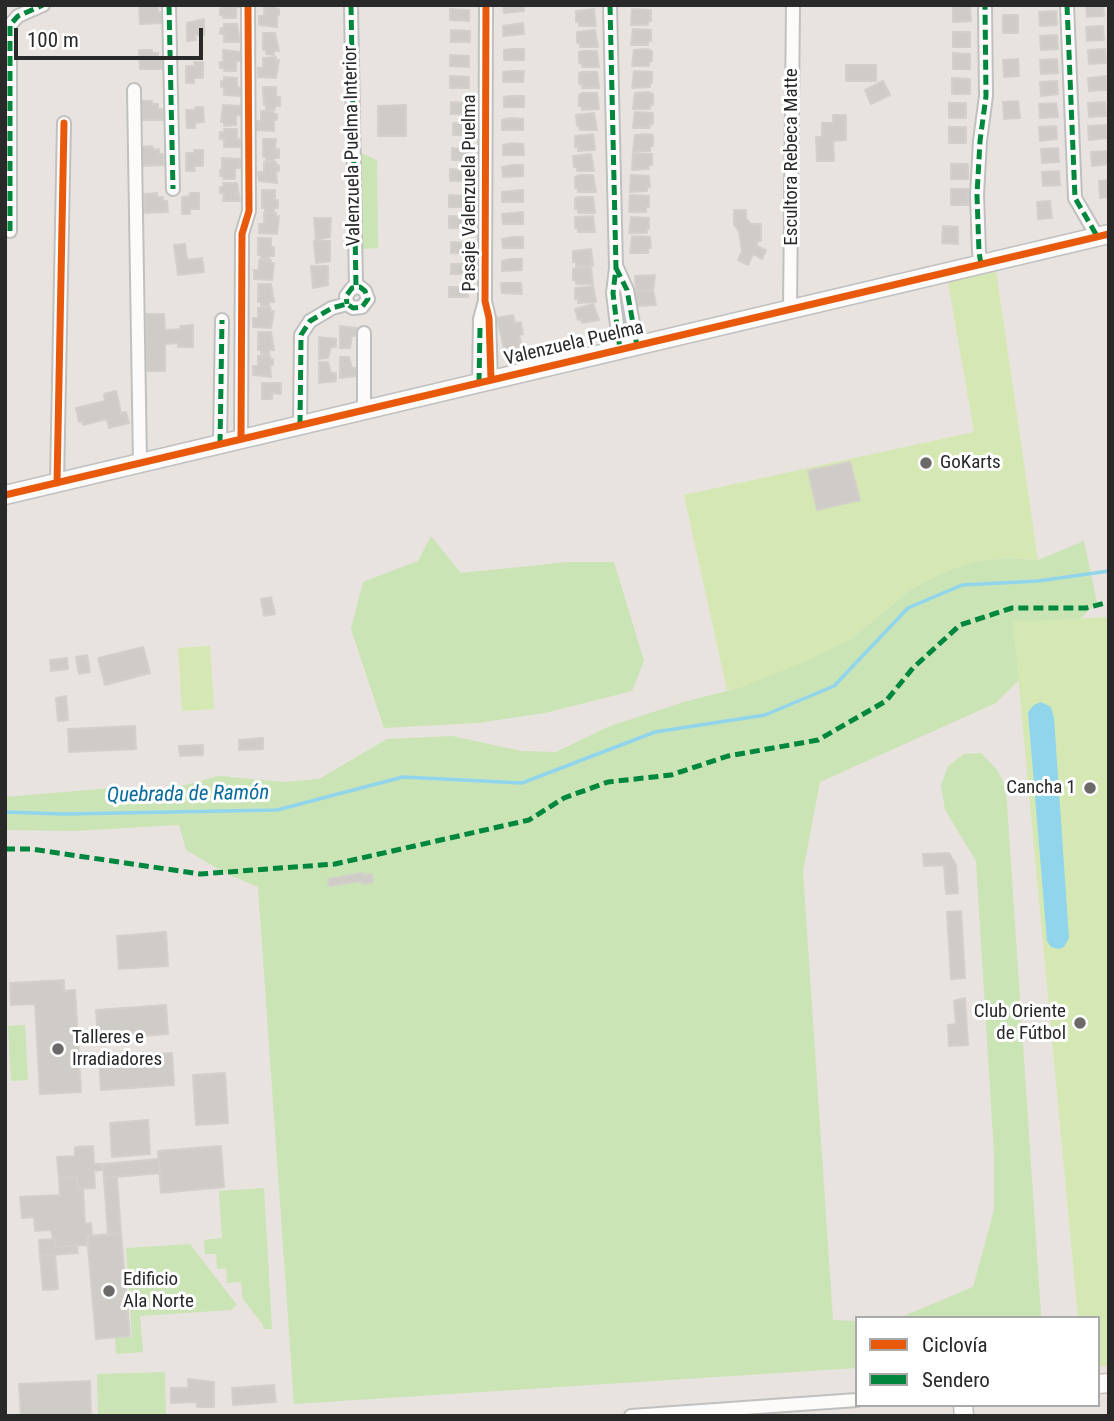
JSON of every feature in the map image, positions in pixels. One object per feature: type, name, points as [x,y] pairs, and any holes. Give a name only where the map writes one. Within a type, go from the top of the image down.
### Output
[{"type":"street","points":[[10,231],[10,24],[18,16],[43,5]]},
{"type":"street","points":[[169,5],[173,189]]},
{"type":"street","points":[[241,439],[242,234],[249,211],[248,5]]},
{"type":"street","name":"Valenzuela Puelma Interior","points":[[351,5],[356,287]]},
{"type":"street","name":"Pasaje Valenzuela Puelma","points":[[485,382],[489,318],[485,301],[486,5]]},
{"type":"street","points":[[610,5],[616,268],[627,290],[628,348]]},
{"type":"street","name":"Escultora Rebeca Matte","points":[[790,309],[793,5]]},
{"type":"street","points":[[981,264],[977,195],[986,96],[985,5]]},
{"type":"street","points":[[1067,5],[1075,198],[1103,235]]},
{"type":"street","points":[[134,90],[140,463]]},
{"type":"street","points":[[57,483],[64,122]]},
{"type":"street","name":"Valenzuela Puelma","points":[[5,495],[1103,235]]},
{"type":"street","name":"Valenzuela Puelma Interior","points":[[300,425],[301,335],[310,321],[322,313],[347,304],[357,309],[367,302],[365,291],[356,287]]},
{"type":"street","name":"Valenzuela Puelma Interior","points":[[347,304],[347,293],[356,287]]},
{"type":"street","points":[[220,444],[222,320]]},
{"type":"street","points":[[364,333],[364,410]]},
{"type":"street","points":[[631,1416],[855,1400]]},
{"type":"green space","points":[[361,153],[377,160],[378,248],[362,249]]},
{"type":"green space","name":"GoKarts","points":[[996,271],[1038,560],[1009,558],[975,561],[944,572],[911,589],[851,639],[802,663],[739,688],[727,690],[684,495],[974,432],[948,282]]},
{"type":"green space","points":[[431,536],[461,573],[568,562],[614,562],[644,661],[632,691],[545,713],[477,723],[384,728],[351,629],[363,582],[418,561]]},
{"type":"green space","points":[[1084,541],[1097,602],[996,703],[820,782],[803,871],[833,1320],[855,1321],[855,1368],[294,1404],[258,887],[227,874],[186,850],[179,825],[74,831],[5,830],[5,797],[112,788],[153,798],[185,785],[219,776],[284,782],[319,779],[387,739],[452,736],[521,751],[556,752],[610,726],[687,701],[739,688],[851,639],[911,589],[944,572],[975,561],[1009,558],[1038,560]]},
{"type":"green space","name":"Club Oriente de Fútbol","points":[[1109,617],[1109,1366],[1100,1367],[1100,1316],[1078,1316],[1013,622]]},
{"type":"green space","points":[[210,646],[214,709],[182,711],[178,648]]},
{"type":"green space","points":[[981,753],[997,770],[1006,788],[1040,1316],[904,1316],[973,1287],[994,1210],[994,1155],[976,861],[945,810],[941,785],[948,766],[964,754]]},
{"type":"green space","points":[[25,1025],[28,1080],[11,1081],[8,1026]]},
{"type":"green space","points":[[264,1188],[272,1329],[263,1329],[263,1325],[243,1299],[241,1282],[227,1283],[226,1268],[217,1269],[216,1254],[205,1254],[204,1240],[222,1238],[219,1191]]},
{"type":"green space","points":[[190,1244],[237,1305],[231,1310],[140,1316],[143,1352],[116,1354],[115,1338],[132,1337],[126,1248]]},
{"type":"green space","points":[[165,1372],[166,1416],[98,1416],[97,1374]]},
{"type":"water","points":[[1041,702],[1051,707],[1054,718],[1069,938],[1064,947],[1058,949],[1051,947],[1047,941],[1028,712]]},
{"type":"building","points":[[139,5],[158,7],[158,12],[162,12],[163,23],[140,24]]},
{"type":"building","points":[[223,5],[241,5],[236,7],[236,18],[223,18],[223,15],[220,15]]},
{"type":"building","points":[[503,5],[524,5],[524,11],[504,13]]},
{"type":"building","points":[[1086,5],[1103,5],[1104,16],[1087,17]]},
{"type":"building","points":[[264,6],[276,6],[276,9],[279,9],[277,27],[259,25],[259,16],[264,16]]},
{"type":"building","points":[[953,6],[970,6],[971,21],[953,22]]},
{"type":"building","points":[[450,9],[469,10],[469,21],[450,20]]},
{"type":"building","points":[[594,9],[596,26],[579,26],[579,22],[576,22],[576,11]]},
{"type":"building","points":[[632,9],[651,10],[651,21],[648,21],[648,25],[631,25]]},
{"type":"building","points":[[1056,11],[1057,25],[1040,26],[1039,12]]},
{"type":"building","points":[[1003,15],[1018,15],[1018,33],[1003,33]]},
{"type":"building","points":[[204,19],[204,35],[195,35],[196,40],[187,41],[187,23]]},
{"type":"building","points":[[523,23],[524,34],[503,36],[503,26]]},
{"type":"building","points":[[224,24],[237,24],[240,42],[224,42],[224,34],[220,34]]},
{"type":"building","points":[[1103,26],[1104,40],[1087,41],[1086,27]]},
{"type":"building","points":[[633,29],[651,30],[651,41],[648,41],[648,45],[631,45]]},
{"type":"building","points":[[451,30],[470,31],[470,42],[451,42]]},
{"type":"building","points":[[595,30],[598,47],[580,47],[580,43],[577,43],[577,32]]},
{"type":"building","points":[[953,32],[970,32],[970,47],[953,47]]},
{"type":"building","points":[[263,33],[275,33],[279,51],[274,51],[274,55],[266,54],[266,50],[263,50]]},
{"type":"building","points":[[1057,35],[1058,49],[1041,50],[1040,36]]},
{"type":"building","points":[[524,49],[524,60],[504,60],[504,50]]},
{"type":"building","points":[[1105,49],[1106,63],[1089,64],[1088,50]]},
{"type":"building","points":[[139,50],[158,53],[158,57],[162,57],[163,69],[140,69]]},
{"type":"building","points":[[223,50],[241,52],[241,61],[236,61],[236,71],[224,71],[224,68],[220,68]]},
{"type":"building","points":[[634,50],[652,51],[649,66],[632,66]]},
{"type":"building","points":[[597,51],[599,67],[582,67],[582,63],[579,63],[579,52]]},
{"type":"building","points":[[953,53],[970,54],[970,69],[953,69]]},
{"type":"building","points":[[450,55],[469,56],[469,67],[450,66]]},
{"type":"building","points":[[276,57],[276,61],[279,60],[276,78],[258,77],[258,68],[263,68],[263,58]]},
{"type":"building","points":[[1018,59],[1019,76],[1004,77],[1003,60]]},
{"type":"building","points":[[1057,59],[1058,73],[1041,74],[1040,60]]},
{"type":"building","points":[[194,62],[203,62],[203,78],[194,78],[194,83],[186,83],[186,66],[195,66]]},
{"type":"building","points":[[846,65],[876,65],[876,81],[846,81]]},
{"type":"building","points":[[524,71],[523,82],[503,82],[503,72]]},
{"type":"building","points":[[634,71],[652,72],[650,87],[632,88]]},
{"type":"building","points":[[597,72],[599,88],[582,88],[582,84],[579,84],[579,73]]},
{"type":"building","points":[[450,76],[469,77],[469,88],[450,88]]},
{"type":"building","points":[[1106,76],[1107,90],[1089,91],[1088,78]]},
{"type":"building","points":[[224,77],[237,78],[237,87],[241,88],[240,96],[224,95],[221,81],[224,81]]},
{"type":"building","points":[[952,78],[970,79],[970,94],[952,94]]},
{"type":"building","points":[[883,81],[890,95],[871,104],[865,90]]},
{"type":"building","points":[[1057,81],[1058,94],[1041,96],[1040,82]]},
{"type":"building","points":[[263,87],[276,87],[280,106],[266,109]]},
{"type":"building","points":[[597,93],[599,109],[582,110],[582,106],[579,106],[579,95]]},
{"type":"building","points":[[635,93],[653,94],[653,105],[650,105],[650,109],[633,109]]},
{"type":"building","points":[[524,96],[524,107],[504,107],[504,97]]},
{"type":"building","points":[[140,101],[158,104],[158,109],[163,109],[163,120],[140,120]]},
{"type":"building","points":[[1018,101],[1020,118],[1004,119],[1003,102]]},
{"type":"building","points":[[451,102],[470,103],[470,114],[451,114]]},
{"type":"building","points":[[1105,102],[1106,116],[1089,117],[1088,103]]},
{"type":"building","points":[[949,103],[966,103],[966,118],[949,118]]},
{"type":"building","points":[[1056,103],[1058,117],[1040,118],[1039,104]]},
{"type":"building","points":[[223,105],[241,106],[241,115],[236,115],[236,125],[224,126],[224,122],[221,122]]},
{"type":"building","points":[[406,105],[406,136],[378,136],[378,106]]},
{"type":"building","points":[[195,107],[203,107],[204,122],[195,123],[195,128],[187,128],[186,110],[195,110]]},
{"type":"building","points":[[261,111],[274,111],[273,114],[277,114],[274,131],[256,130],[256,121],[261,121]]},
{"type":"building","points":[[635,112],[653,113],[653,124],[650,124],[650,128],[633,128]]},
{"type":"building","points":[[594,113],[597,130],[580,130],[576,115]]},
{"type":"building","points":[[833,115],[846,115],[846,140],[833,141],[834,161],[817,161],[816,137],[822,137],[822,123],[833,123]]},
{"type":"building","points":[[523,119],[523,130],[502,130],[502,120]]},
{"type":"building","points":[[453,123],[471,124],[471,135],[453,135]]},
{"type":"building","points":[[1106,125],[1107,138],[1089,140],[1088,126]]},
{"type":"building","points":[[1056,126],[1057,139],[1040,141],[1039,127]]},
{"type":"building","points":[[949,127],[966,127],[966,143],[949,143]]},
{"type":"building","points":[[224,129],[237,129],[240,147],[224,147],[220,132],[224,133]]},
{"type":"building","points":[[593,134],[595,150],[578,151],[578,147],[575,147],[575,136]]},
{"type":"building","points":[[635,135],[653,135],[650,151],[633,151]]},
{"type":"building","points":[[263,139],[276,139],[275,149],[279,149],[279,158],[266,161],[266,157],[263,157]]},
{"type":"building","points":[[523,144],[524,155],[503,155],[503,145]]},
{"type":"building","points":[[152,146],[153,150],[159,149],[159,154],[163,154],[164,165],[141,166],[140,147]]},
{"type":"building","points":[[452,148],[471,150],[471,160],[452,160]]},
{"type":"building","points":[[1058,148],[1059,162],[1042,163],[1041,149]]},
{"type":"building","points":[[194,150],[203,150],[203,166],[194,166],[195,171],[186,171],[186,153],[194,153]]},
{"type":"building","points":[[1108,151],[1109,164],[1092,166],[1091,152]]},
{"type":"building","points":[[633,153],[652,154],[652,165],[649,165],[649,169],[632,170]]},
{"type":"building","points":[[591,154],[594,171],[577,171],[573,156]]},
{"type":"building","points":[[222,158],[240,159],[240,168],[235,168],[235,179],[223,179],[223,176],[220,176]]},
{"type":"building","points":[[264,162],[276,162],[276,165],[279,165],[279,171],[276,171],[277,183],[259,181],[258,172],[264,172]]},
{"type":"building","points":[[951,164],[968,164],[968,179],[951,179]]},
{"type":"building","points":[[523,165],[523,176],[503,177],[502,167]]},
{"type":"building","points":[[450,169],[469,171],[469,181],[450,181]]},
{"type":"building","points":[[1059,171],[1060,185],[1043,186],[1042,172]]},
{"type":"building","points":[[593,175],[596,192],[578,192],[578,188],[575,188],[575,177]]},
{"type":"building","points":[[631,175],[649,176],[650,187],[647,187],[647,191],[630,192]]},
{"type":"building","points":[[1109,180],[1109,197],[1100,198],[1099,181]]},
{"type":"building","points":[[223,183],[237,183],[240,201],[223,201],[224,193],[220,193],[220,187],[223,187]]},
{"type":"building","points":[[951,189],[968,189],[968,205],[951,205]]},
{"type":"building","points":[[262,190],[275,190],[278,208],[274,208],[274,212],[265,212],[265,208],[262,208]]},
{"type":"building","points":[[523,190],[523,202],[502,202],[502,192]]},
{"type":"building","points":[[157,193],[157,197],[163,197],[163,201],[167,201],[168,212],[145,213],[144,194]]},
{"type":"building","points":[[190,193],[199,193],[199,209],[190,209],[190,214],[182,214],[182,197],[190,196]]},
{"type":"building","points":[[449,195],[468,196],[468,207],[449,207]]},
{"type":"building","points":[[630,195],[649,196],[646,212],[629,212]]},
{"type":"building","points":[[593,197],[595,213],[578,213],[578,209],[575,209],[575,198]]},
{"type":"building","points":[[1050,201],[1052,218],[1038,219],[1037,202]]},
{"type":"building","points":[[734,210],[746,210],[746,219],[751,224],[761,224],[761,241],[757,241],[757,246],[766,250],[762,259],[753,254],[748,265],[738,260],[742,251],[739,231],[734,225]]},
{"type":"building","points":[[523,212],[523,224],[503,224],[502,214]]},
{"type":"building","points":[[264,213],[276,213],[276,217],[279,216],[277,234],[259,233],[259,224],[264,224]]},
{"type":"building","points":[[449,216],[467,217],[467,228],[449,228]]},
{"type":"building","points":[[593,216],[595,232],[578,232],[578,228],[575,228],[575,217]]},
{"type":"building","points":[[631,217],[649,218],[647,233],[629,233]]},
{"type":"building","points":[[314,218],[331,218],[330,237],[316,240]]},
{"type":"building","points":[[943,226],[958,227],[958,244],[942,243]]},
{"type":"building","points":[[632,236],[650,237],[651,248],[648,248],[648,253],[630,253]]},
{"type":"building","points":[[523,237],[523,248],[503,248],[502,239]]},
{"type":"building","points":[[258,238],[271,238],[274,256],[261,259],[261,255],[258,255]]},
{"type":"building","points":[[314,241],[330,241],[330,261],[316,263]]},
{"type":"building","points":[[451,242],[470,243],[470,254],[451,253]]},
{"type":"building","points":[[185,244],[187,260],[202,258],[204,272],[178,275],[174,245]]},
{"type":"building","points":[[591,249],[593,266],[576,266],[576,262],[573,262],[573,251]]},
{"type":"building","points":[[522,259],[522,270],[502,271],[502,261]]},
{"type":"building","points":[[259,260],[271,260],[271,263],[274,263],[272,280],[254,279],[254,270],[259,270]]},
{"type":"building","points":[[451,264],[470,264],[470,274],[451,274]]},
{"type":"building","points":[[311,266],[328,266],[328,285],[313,288]]},
{"type":"building","points":[[591,268],[593,284],[576,284],[576,280],[573,280],[573,269]]},
{"type":"building","points":[[655,275],[653,290],[636,291],[635,276]]},
{"type":"building","points":[[501,283],[521,283],[522,294],[502,293]]},
{"type":"building","points":[[258,284],[271,284],[274,302],[269,302],[269,306],[261,306],[261,302],[258,302]]},
{"type":"building","points":[[593,286],[596,302],[578,303],[578,299],[575,299],[575,288]]},
{"type":"building","points":[[449,287],[468,287],[468,297],[449,297]]},
{"type":"building","points":[[636,291],[653,291],[656,305],[637,306]]},
{"type":"building","points":[[593,304],[599,320],[582,323],[581,319],[578,320],[575,309]]},
{"type":"building","points":[[270,307],[271,311],[274,311],[271,328],[253,327],[253,318],[258,318],[258,308]]},
{"type":"building","points":[[146,314],[164,314],[165,330],[193,325],[193,347],[178,347],[178,343],[165,344],[165,371],[147,371]]},
{"type":"building","points":[[513,315],[515,323],[521,322],[523,334],[519,335],[525,362],[508,366],[497,318]]},
{"type":"building","points":[[340,326],[357,328],[358,336],[352,336],[350,348],[340,348]]},
{"type":"building","points":[[258,332],[271,332],[274,350],[269,350],[269,354],[261,354],[261,350],[258,350]]},
{"type":"building","points":[[319,337],[336,339],[336,347],[331,347],[328,358],[319,359]]},
{"type":"building","points":[[258,356],[270,356],[270,359],[273,359],[273,365],[270,365],[271,377],[253,375],[253,366],[258,366]]},
{"type":"building","points":[[340,357],[349,357],[352,368],[357,368],[357,376],[340,378]]},
{"type":"building","points":[[319,362],[328,362],[331,373],[336,373],[336,381],[319,383]]},
{"type":"building","points":[[262,383],[281,383],[281,394],[272,393],[272,399],[262,399]]},
{"type":"building","points":[[116,391],[121,413],[126,412],[129,423],[109,428],[107,419],[83,425],[82,421],[79,422],[76,408],[105,401],[104,394]]},
{"type":"building","points":[[850,462],[860,500],[817,510],[808,471]]},
{"type":"building","points":[[271,597],[275,614],[264,616],[261,599]]},
{"type":"building","points":[[143,647],[150,673],[105,685],[98,658]]},
{"type":"building","points":[[87,655],[90,672],[79,674],[76,657]]},
{"type":"building","points":[[67,658],[68,669],[51,671],[50,660]]},
{"type":"building","points":[[66,696],[68,720],[58,721],[56,698]]},
{"type":"building","points":[[135,726],[136,749],[69,752],[68,729]]},
{"type":"building","points":[[263,738],[263,749],[239,750],[239,740]]},
{"type":"building","points":[[203,745],[203,755],[180,756],[179,746]]},
{"type":"building","points":[[949,853],[956,865],[958,893],[946,894],[944,865],[924,866],[923,854]]},
{"type":"building","points":[[362,873],[372,874],[373,882],[329,886],[328,879]]},
{"type":"building","points":[[961,911],[965,978],[951,979],[947,912]]},
{"type":"building","points":[[166,932],[168,966],[119,969],[117,936]]},
{"type":"building","name":"Talleres e Irradiadores","points":[[64,980],[64,991],[75,990],[81,1092],[40,1094],[35,1004],[11,1005],[10,983]]},
{"type":"building","points":[[965,998],[968,1045],[949,1046],[948,1025],[956,1024],[954,1001]]},
{"type":"building","points":[[166,1005],[168,1034],[98,1039],[96,1010]]},
{"type":"building","points":[[172,1053],[174,1085],[101,1090],[99,1058]]},
{"type":"building","points":[[225,1073],[228,1123],[196,1125],[193,1075]]},
{"type":"building","points":[[148,1120],[150,1154],[112,1157],[110,1123]]},
{"type":"building","points":[[93,1146],[94,1164],[103,1164],[103,1170],[94,1171],[95,1188],[78,1189],[77,1177],[59,1178],[57,1157],[75,1156],[75,1147]]},
{"type":"building","points":[[221,1146],[224,1187],[161,1193],[158,1151]]},
{"type":"building","points":[[159,1159],[160,1173],[104,1178],[103,1164]]},
{"type":"building","points":[[77,1177],[78,1189],[83,1188],[85,1224],[91,1223],[92,1236],[87,1236],[87,1245],[55,1247],[51,1230],[35,1231],[34,1217],[22,1218],[20,1197],[60,1195],[59,1178]]},
{"type":"building","points":[[117,1177],[121,1233],[108,1235],[104,1178]]},
{"type":"building","name":"Edificio Ala Norte","points":[[121,1233],[130,1336],[96,1339],[87,1236]]},
{"type":"building","points":[[54,1239],[55,1247],[77,1246],[78,1253],[40,1256],[39,1240]]},
{"type":"building","points":[[55,1255],[58,1289],[43,1290],[40,1256]]},
{"type":"building","points":[[188,1379],[214,1382],[214,1407],[197,1407],[197,1402],[171,1403],[171,1388],[188,1388]]},
{"type":"building","points":[[90,1381],[91,1416],[21,1416],[19,1384]]},
{"type":"building","points":[[274,1385],[276,1402],[233,1405],[232,1388]]},
{"type":"waterway","name":"Quebrada de Ramón","points":[[5,812],[64,814],[277,810],[403,777],[522,783],[655,732],[765,715],[834,686],[908,608],[962,585],[1038,581],[1109,571]]},
{"type":"marked path","points":[[10,231],[10,25],[18,16],[43,5]]},
{"type":"marked path","points":[[169,5],[173,189]]},
{"type":"marked path","points":[[351,5],[356,287]]},
{"type":"marked path","points":[[610,5],[616,268],[613,293],[620,350]]},
{"type":"marked path","points":[[981,264],[977,195],[986,96],[985,5]]},
{"type":"marked path","points":[[1067,5],[1075,198],[1097,236]]},
{"type":"marked path","points":[[616,268],[627,290],[637,346]]},
{"type":"marked path","points":[[300,425],[301,335],[310,321],[332,308],[347,304],[353,308],[362,307],[368,299],[365,291],[360,287],[352,288],[346,296],[347,304]]},
{"type":"marked path","points":[[220,444],[222,320]]},
{"type":"marked path","points":[[479,383],[480,328]]},
{"type":"marked path","points":[[5,849],[31,849],[200,874],[335,864],[529,820],[564,798],[608,782],[671,775],[728,756],[818,740],[886,701],[913,668],[960,625],[1012,608],[1086,608],[1109,602]]},
{"type":"cycle path","points":[[241,439],[242,234],[249,211],[248,5]]},
{"type":"cycle path","points":[[486,5],[485,301],[489,318],[491,380]]},
{"type":"cycle path","points":[[57,483],[64,123]]},
{"type":"cycle path","points":[[5,495],[1109,234]]},
{"type":"place","name":"GoKarts","points":[[926,463]]},
{"type":"place","name":"Cancha 1","points":[[1090,788]]},
{"type":"place","name":"Club Oriente de Fútbol","points":[[1080,1023]]},
{"type":"place","name":"Talleres e Irradiadores","points":[[58,1049]]},
{"type":"place","name":"Edificio Ala Norte","points":[[109,1291]]}]
